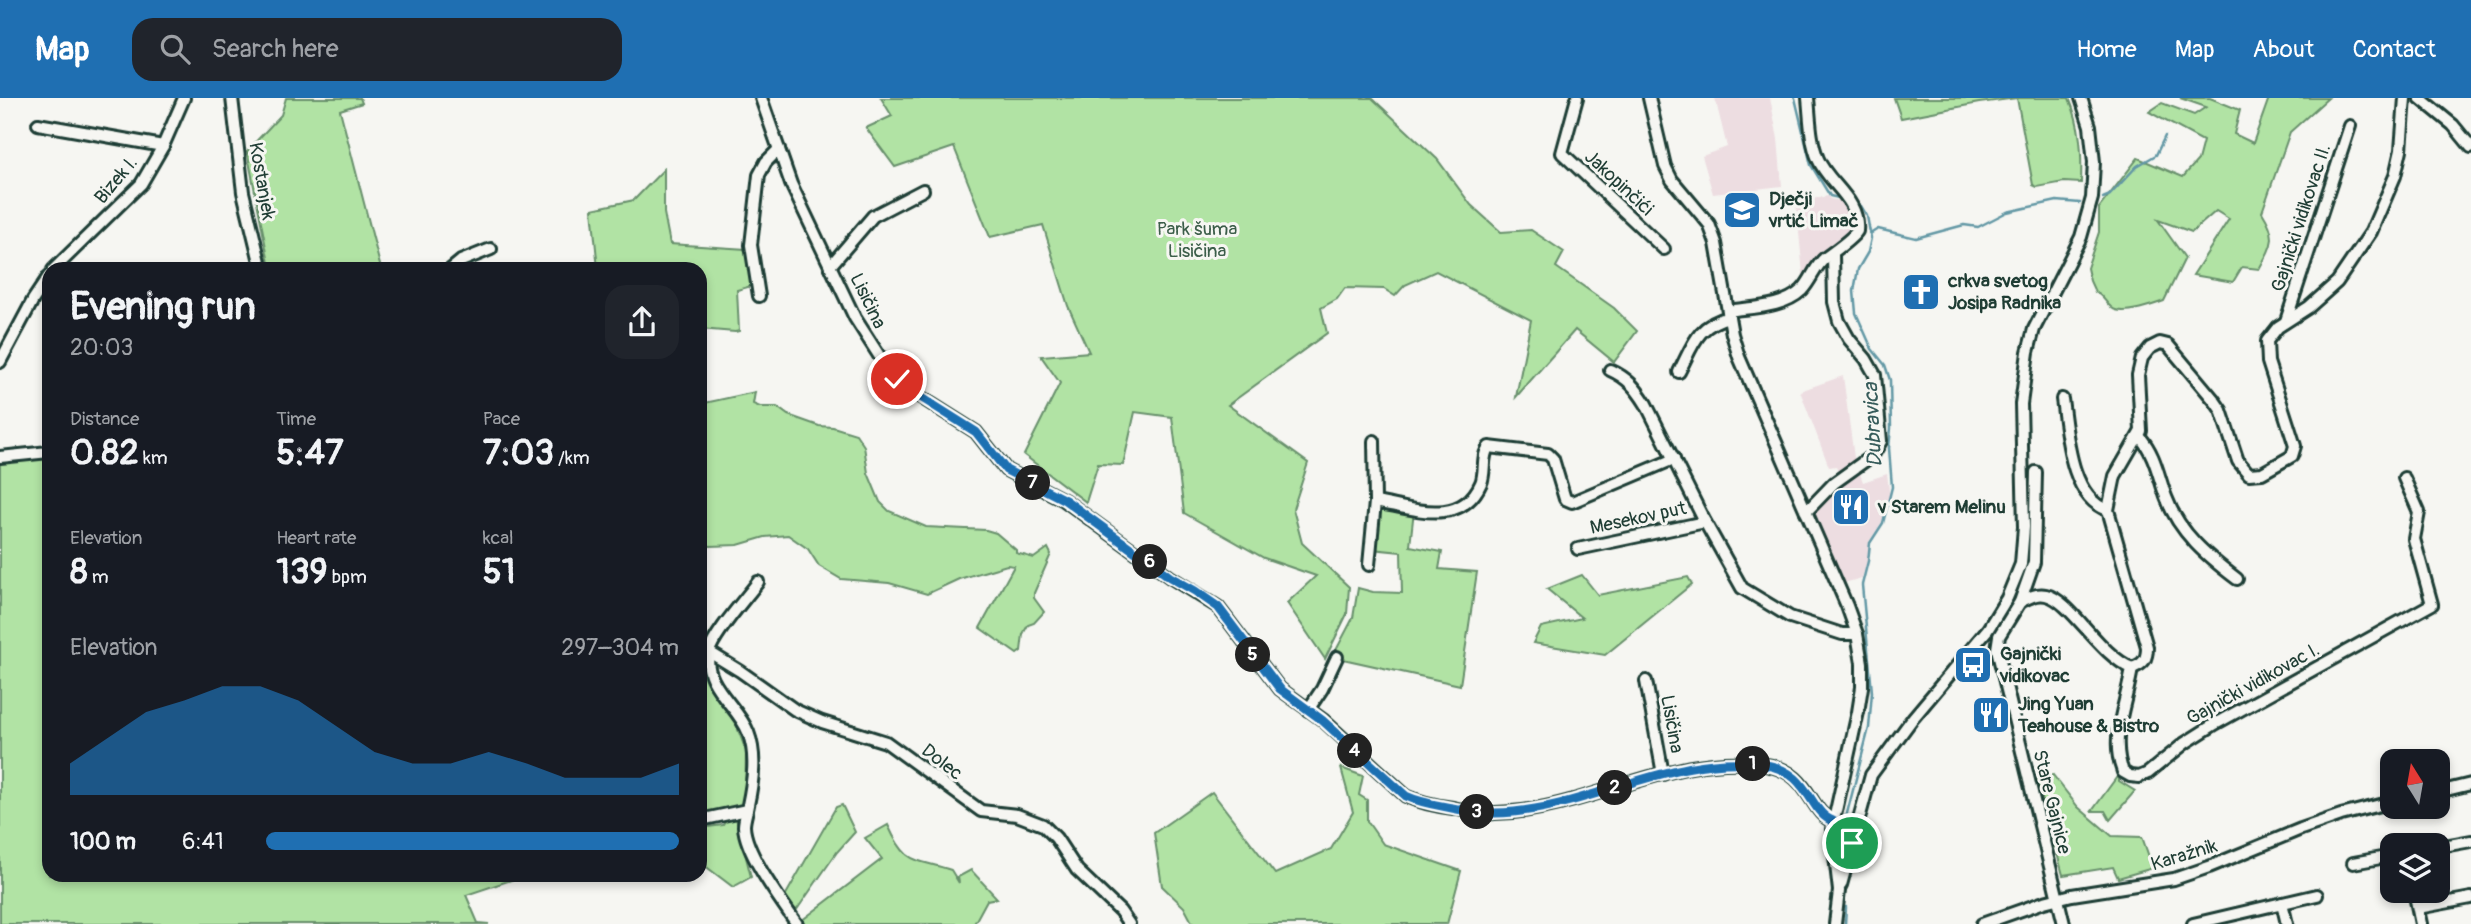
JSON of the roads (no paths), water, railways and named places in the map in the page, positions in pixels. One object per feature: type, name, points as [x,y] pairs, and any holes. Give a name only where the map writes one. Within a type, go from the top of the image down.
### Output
[{"type":"street","name":"Bizek I.","points":[[61,262],[141,184],[163,146],[184,98]]},
{"type":"street","name":"Kostanjek","points":[[232,98],[243,192],[260,262]]},
{"type":"street","name":"Lisičina","points":[[761,98],[791,184],[855,318],[887,368],[904,386],[976,432],[1006,470],[1065,500],[1170,577],[1218,607],[1280,689],[1308,709],[1406,796],[1460,810],[1495,813],[1520,811],[1712,763],[1767,765],[1794,776],[1823,815],[1833,821]]},
{"type":"street","name":"Jakopinčići","points":[[1577,98],[1562,153],[1664,249]]},
{"type":"street","points":[[1649,98],[1665,166],[1672,180],[1709,224],[1716,243],[1728,314],[1739,357],[1857,634],[1862,663],[1862,687],[1833,821],[1832,836],[1839,891]]},
{"type":"street","points":[[1806,512],[1834,483],[1873,455],[1881,441],[1875,375],[1849,339],[1839,321],[1834,302],[1833,255],[1837,247],[1857,231],[1857,223],[1849,201],[1816,156],[1808,98]]},
{"type":"street","points":[[1835,924],[1839,891],[1871,775],[1913,718],[1988,629],[2007,598],[2021,564],[2024,527],[2021,404],[2028,352],[2034,329],[2081,237],[2092,198],[2094,162],[2090,126],[2081,98]]},
{"type":"street","name":"Gajnički vidikovac II.","points":[[2238,579],[2196,546],[2166,499],[2152,452],[2140,437],[2142,425],[2138,367],[2145,352],[2161,343],[2168,345],[2218,405],[2238,461],[2245,471],[2262,473],[2292,456],[2295,446],[2266,352],[2269,337],[2337,282],[2371,232],[2395,176],[2401,150],[2405,98]]},
{"type":"street","points":[[2420,98],[2453,125],[2471,146]]},
{"type":"street","points":[[38,124],[163,146]]},
{"type":"street","name":"Gajnički vidikovac II.","points":[[2286,321],[2350,126]]},
{"type":"street","points":[[759,296],[751,245],[759,175],[766,162],[779,149]]},
{"type":"street","name":"Lisičina","points":[[831,265],[873,216],[923,190]]},
{"type":"street","points":[[460,262],[491,249]]},
{"type":"street","points":[[1679,372],[1704,327],[1728,314],[1791,298],[1804,288],[1824,259],[1833,255]]},
{"type":"street","points":[[0,362],[42,286]]},
{"type":"street","name":"Mesekov put","points":[[1610,370],[1623,376],[1634,386],[1742,588],[1790,617],[1842,634],[1857,634]]},
{"type":"street","points":[[2062,399],[2071,454],[2082,487],[2095,504],[2108,510]]},
{"type":"street","points":[[2020,602],[2038,594],[2053,597],[2063,604],[2120,664],[2132,668],[2142,664],[2147,656],[2147,647],[2108,510],[2115,476],[2127,453],[2140,437]]},
{"type":"street","points":[[1369,565],[1375,502],[1374,441]]},
{"type":"street","name":"Mesekov put","points":[[1375,502],[1438,513],[1454,511],[1475,493],[1482,481],[1486,451],[1489,447],[1548,454],[1553,459],[1565,499],[1572,502],[1674,459]]},
{"type":"street","points":[[0,457],[42,453]]},
{"type":"street","name":"Stare Gajnice","points":[[2036,472],[2034,562],[2020,602],[1999,636],[1997,649],[2064,924]]},
{"type":"street","name":"Gajnički vidikovac I.","points":[[2132,668],[2118,731],[2117,751],[2123,772],[2139,777],[2215,724],[2432,604],[2414,539],[2419,512],[2404,478]]},
{"type":"street","name":"Mesekov put","points":[[1578,549],[1705,522]]},
{"type":"street","points":[[758,582],[709,653],[713,680],[749,736],[753,779],[744,826],[750,846],[757,862],[797,924]]},
{"type":"street","name":"Dolec","points":[[707,651],[795,710],[886,743],[981,811],[1017,815],[1043,825],[1056,838],[1077,870],[1112,902],[1129,924]]},
{"type":"street","points":[[1308,709],[1322,689],[1337,657]]},
{"type":"street","name":"Lisičina","points":[[1646,681],[1663,774]]},
{"type":"street","points":[[2450,789],[2471,784]]},
{"type":"street","name":"Karažnik","points":[[1982,924],[2058,899],[2174,879],[2331,818],[2380,805]]},
{"type":"street","points":[[707,819],[747,810]]},
{"type":"street","points":[[1832,836],[1839,842],[1852,843]]},
{"type":"street","points":[[2450,845],[2471,841]]},
{"type":"street","points":[[2353,863],[2380,858]]},
{"type":"street","points":[[2193,924],[2318,895]]},
{"type":"street","points":[[2418,908],[2471,898]]},
{"type":"street","points":[[2282,903],[2287,924]]},
{"type":"street","points":[[2417,903],[2421,924]]},
{"type":"waterway","name":"Dubravica","points":[[1795,98],[1811,165],[1830,196],[1843,199]]},
{"type":"waterway","points":[[2103,198],[2110,195],[2137,166],[2156,155],[2165,136]]},
{"type":"waterway","name":"Dubravica","points":[[1844,825],[1869,728],[1872,692],[1862,585],[1870,543],[1883,523],[1892,487],[1889,448],[1890,380],[1885,365],[1872,349],[1856,313],[1854,291],[1858,269],[1868,252],[1871,238],[1867,216],[1853,200]]},
{"type":"waterway","points":[[1870,234],[1878,229],[1916,238],[1964,225],[1978,227],[2007,212],[2057,201],[2080,203]]},
{"type":"waterway","name":"Dubravica","points":[[1845,924],[1846,907]]},
{"type":"place","name":"Dječji vrtić Limač","points":[[1742,210]]},
{"type":"place","name":"crkva svetog Josipa Radnika","points":[[1921,292]]},
{"type":"place","name":"v Starem Melinu","points":[[1851,507]]},
{"type":"place","name":"Gajnički vidikovac","points":[[1973,665]]},
{"type":"place","name":"Jing Yuan Teahouse & Bistro","points":[[1991,715]]},
{"type":"park label","name":"Park šuma Lisičina","points":[[1197,240]]}]
